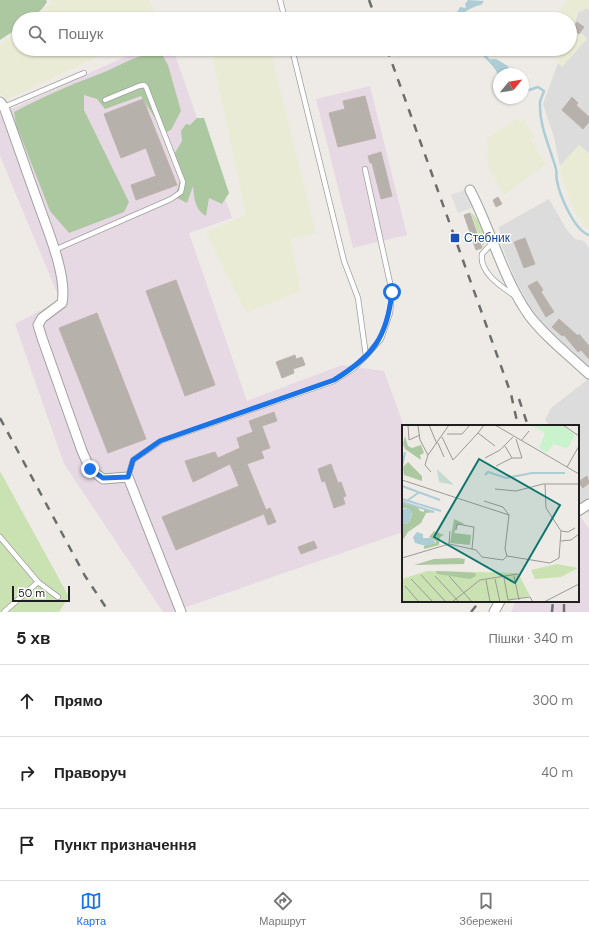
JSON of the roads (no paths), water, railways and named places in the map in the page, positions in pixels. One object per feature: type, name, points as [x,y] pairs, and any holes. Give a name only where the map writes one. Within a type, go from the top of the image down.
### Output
[{"type":"street","points":[[2,104],[56,252],[63,296],[62,303],[42,318],[38,325],[42,338],[82,451],[90,469],[103,478],[128,477],[181,612]]},
{"type":"street","points":[[470,190],[519,299],[537,325],[589,374]]},
{"type":"street","points":[[579,510],[589,504]]},
{"type":"street","points":[[494,612],[499,602]]},
{"type":"lane","points":[[280,0],[283,12]]},
{"type":"lane","points":[[294,56],[344,261],[358,298],[366,356]]},
{"type":"lane","points":[[2,104],[84,73]]},
{"type":"lane","points":[[56,252],[59,248],[171,199],[181,192],[183,182],[146,87],[144,85],[139,86],[105,100]]},
{"type":"lane","points":[[128,477],[133,460],[160,441],[334,380],[354,368],[380,339],[390,313],[392,292],[365,169]]},
{"type":"lane","points":[[493,242],[482,254],[482,264],[500,285],[519,299]]},
{"type":"lane","points":[[0,537],[38,582],[58,597]]},
{"type":"lane","points":[[4,612],[38,582]]},
{"type":"water","points":[[468,0],[484,1],[481,5],[466,12],[457,12],[460,7],[466,8],[465,4]]},
{"type":"water","points":[[490,59],[496,59],[508,66],[508,68],[494,68]]},
{"type":"waterway","points":[[485,56],[496,68]]},
{"type":"waterway","points":[[529,90],[538,87],[544,91],[540,102],[541,120],[556,169],[559,187],[568,212],[578,227],[589,235]]},
{"type":"railway","points":[[369,0],[373,12]]},
{"type":"railway","points":[[390,56],[511,394],[518,425]]},
{"type":"railway","points":[[519,399],[528,425]]},
{"type":"railway","points":[[0,418],[85,576],[109,612]]},
{"type":"railway","points":[[471,612],[479,602]]},
{"type":"railway","points":[[552,612],[553,602]]},
{"type":"railway","points":[[564,602],[564,612]]},
{"type":"place","name":"Стебник","points":[[455,238]]}]
